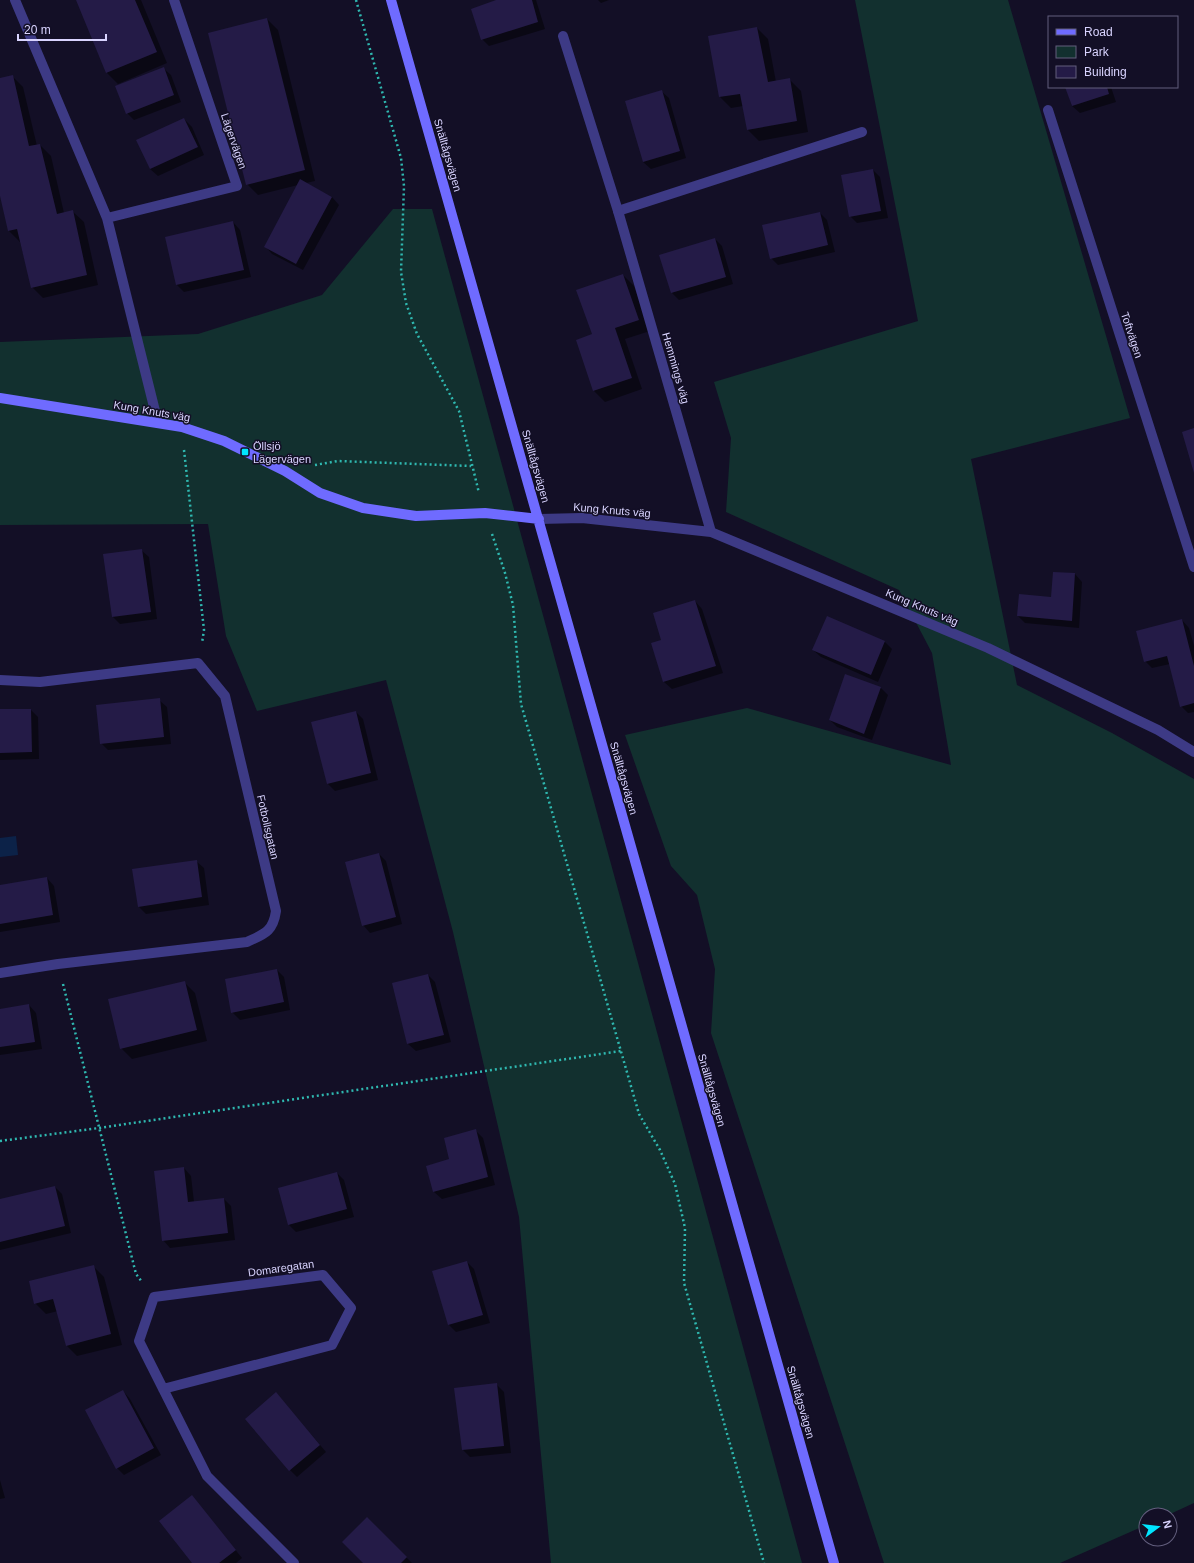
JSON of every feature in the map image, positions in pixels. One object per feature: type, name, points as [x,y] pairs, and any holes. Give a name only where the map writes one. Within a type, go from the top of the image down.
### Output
[{"type":"street","points":[[15,0],[107,218],[158,423]]},
{"type":"street","name":"Lägervägen","points":[[107,218],[237,186],[174,0]]},
{"type":"street","name":"Snälltågsvägen","points":[[391,0],[834,1563]]},
{"type":"street","name":"Hemmings väg","points":[[563,36],[618,211],[711,532]]},
{"type":"street","name":"Toftvägen","points":[[1048,110],[1194,567]]},
{"type":"street","points":[[618,211],[862,132]]},
{"type":"street","name":"Kung Knuts väg","points":[[0,398],[182,427],[224,441],[285,471],[320,492],[363,508],[416,516],[485,513],[539,519],[582,518],[711,532],[988,648],[1158,730],[1194,752]]},
{"type":"street","points":[[0,680],[40,682],[198,664]]},
{"type":"street","name":"Fotbollsgatan","points":[[0,973],[58,964],[247,942],[267,932],[274,923],[276,911],[225,696],[198,664]]},
{"type":"street","name":"Domaregatan","points":[[154,1297],[323,1275],[351,1308],[332,1345],[163,1389]]},
{"type":"street","points":[[154,1297],[139,1341],[207,1476],[294,1563]]},
{"type":"path","points":[[356,0],[401,158],[404,186],[401,272],[406,303],[416,334],[459,411],[471,466],[505,573],[513,605],[521,704],[638,1114],[660,1150],[675,1184],[685,1228],[684,1282],[764,1563]]},
{"type":"path","points":[[182,427],[204,630],[198,664]]},
{"type":"path","points":[[285,471],[338,461],[471,466]]},
{"type":"path","points":[[58,964],[136,1274],[154,1297]]},
{"type":"path","points":[[0,1141],[99,1128],[621,1051]]},
{"type":"green space","points":[[855,0],[1008,0],[1130,418],[971,459],[1017,685],[1112,733],[1194,779],[1194,1503],[1178,1510],[1178,1507],[1138,1507],[1138,1529],[1060,1563],[884,1563],[711,1033],[715,969],[697,895],[671,866],[625,735],[747,708],[951,765],[932,653],[899,590],[726,512],[731,438],[714,382],[918,321]]},
{"type":"green space","points":[[393,209],[432,209],[802,1563],[551,1563],[519,1217],[453,932],[386,680],[257,711],[226,636],[208,524],[0,525],[0,342],[198,334],[322,295]]},
{"type":"water","points":[[16,836],[18,855],[0,857],[0,838]]},
{"type":"building","points":[[76,0],[135,0],[157,52],[106,73]]},
{"type":"building","points":[[496,0],[532,0],[538,22],[481,40],[471,9]]},
{"type":"building","points":[[267,18],[305,170],[246,185],[208,33]]},
{"type":"building","points":[[757,27],[768,82],[790,78],[797,121],[747,130],[740,94],[719,97],[708,36]]},
{"type":"building","points":[[164,67],[174,95],[126,114],[115,86]]},
{"type":"building","points":[[13,75],[29,146],[40,144],[57,214],[73,210],[87,275],[31,288],[17,229],[8,231],[0,196],[0,78]]},
{"type":"building","points":[[1065,88],[1107,88],[1109,94],[1072,106]]},
{"type":"building","points":[[662,90],[680,151],[643,162],[625,101]]},
{"type":"building","points":[[184,118],[198,147],[150,169],[136,140]]},
{"type":"building","points":[[873,169],[881,211],[849,217],[841,175]]},
{"type":"building","points":[[300,179],[332,197],[296,264],[264,247]]},
{"type":"building","points":[[820,212],[828,245],[770,259],[762,225]]},
{"type":"building","points":[[233,221],[244,270],[176,285],[165,237]]},
{"type":"building","points":[[715,238],[726,277],[671,293],[659,255]]},
{"type":"building","points":[[623,274],[639,320],[615,328],[632,378],[593,391],[576,340],[592,334],[576,290]]},
{"type":"building","points":[[1194,428],[1194,473],[1182,432]]},
{"type":"building","points":[[142,549],[151,612],[112,617],[103,554]]},
{"type":"building","points":[[1053,572],[1075,573],[1072,621],[1017,616],[1019,594],[1051,597]]},
{"type":"building","points":[[695,600],[716,666],[663,682],[651,643],[661,640],[653,613]]},
{"type":"building","points":[[827,616],[885,641],[871,675],[812,650]]},
{"type":"building","points":[[1182,619],[1194,666],[1194,703],[1180,707],[1167,656],[1144,662],[1136,631]]},
{"type":"building","points":[[845,674],[881,687],[864,734],[829,720]]},
{"type":"building","points":[[160,698],[164,737],[100,744],[96,705]]},
{"type":"building","points":[[0,709],[31,709],[32,752],[0,753]]},
{"type":"building","points":[[356,711],[371,773],[327,784],[311,722]]},
{"type":"building","points":[[379,853],[396,917],[362,926],[345,862]]},
{"type":"building","points":[[197,860],[202,897],[138,907],[132,869]]},
{"type":"building","points":[[47,877],[53,915],[0,924],[0,885]]},
{"type":"building","points":[[277,969],[284,1002],[231,1013],[225,979]]},
{"type":"building","points":[[428,974],[444,1035],[407,1044],[392,983]]},
{"type":"building","points":[[185,981],[197,1030],[120,1049],[108,999]]},
{"type":"building","points":[[29,1004],[35,1042],[0,1047],[0,1009]]},
{"type":"building","points":[[476,1129],[488,1177],[433,1192],[426,1166],[449,1159],[444,1138]]},
{"type":"building","points":[[184,1167],[188,1202],[224,1198],[228,1233],[162,1241],[154,1171]]},
{"type":"building","points":[[337,1172],[347,1209],[288,1225],[278,1188]]},
{"type":"building","points":[[55,1186],[65,1226],[0,1242],[0,1199]]},
{"type":"building","points":[[467,1261],[483,1315],[448,1325],[432,1271]]},
{"type":"building","points":[[94,1265],[111,1334],[66,1346],[53,1299],[34,1304],[29,1281]]},
{"type":"building","points":[[497,1383],[504,1446],[462,1450],[454,1388]]},
{"type":"building","points":[[123,1390],[154,1448],[116,1469],[85,1410]]},
{"type":"building","points":[[276,1392],[320,1445],[289,1471],[245,1419]]},
{"type":"building","points":[[192,1495],[236,1550],[219,1563],[192,1563],[159,1521]]},
{"type":"building","points":[[367,1517],[407,1557],[401,1563],[363,1563],[342,1542]]},
{"type":"place","name":"Öllsjö Lägervägen","points":[[245,452]]}]
